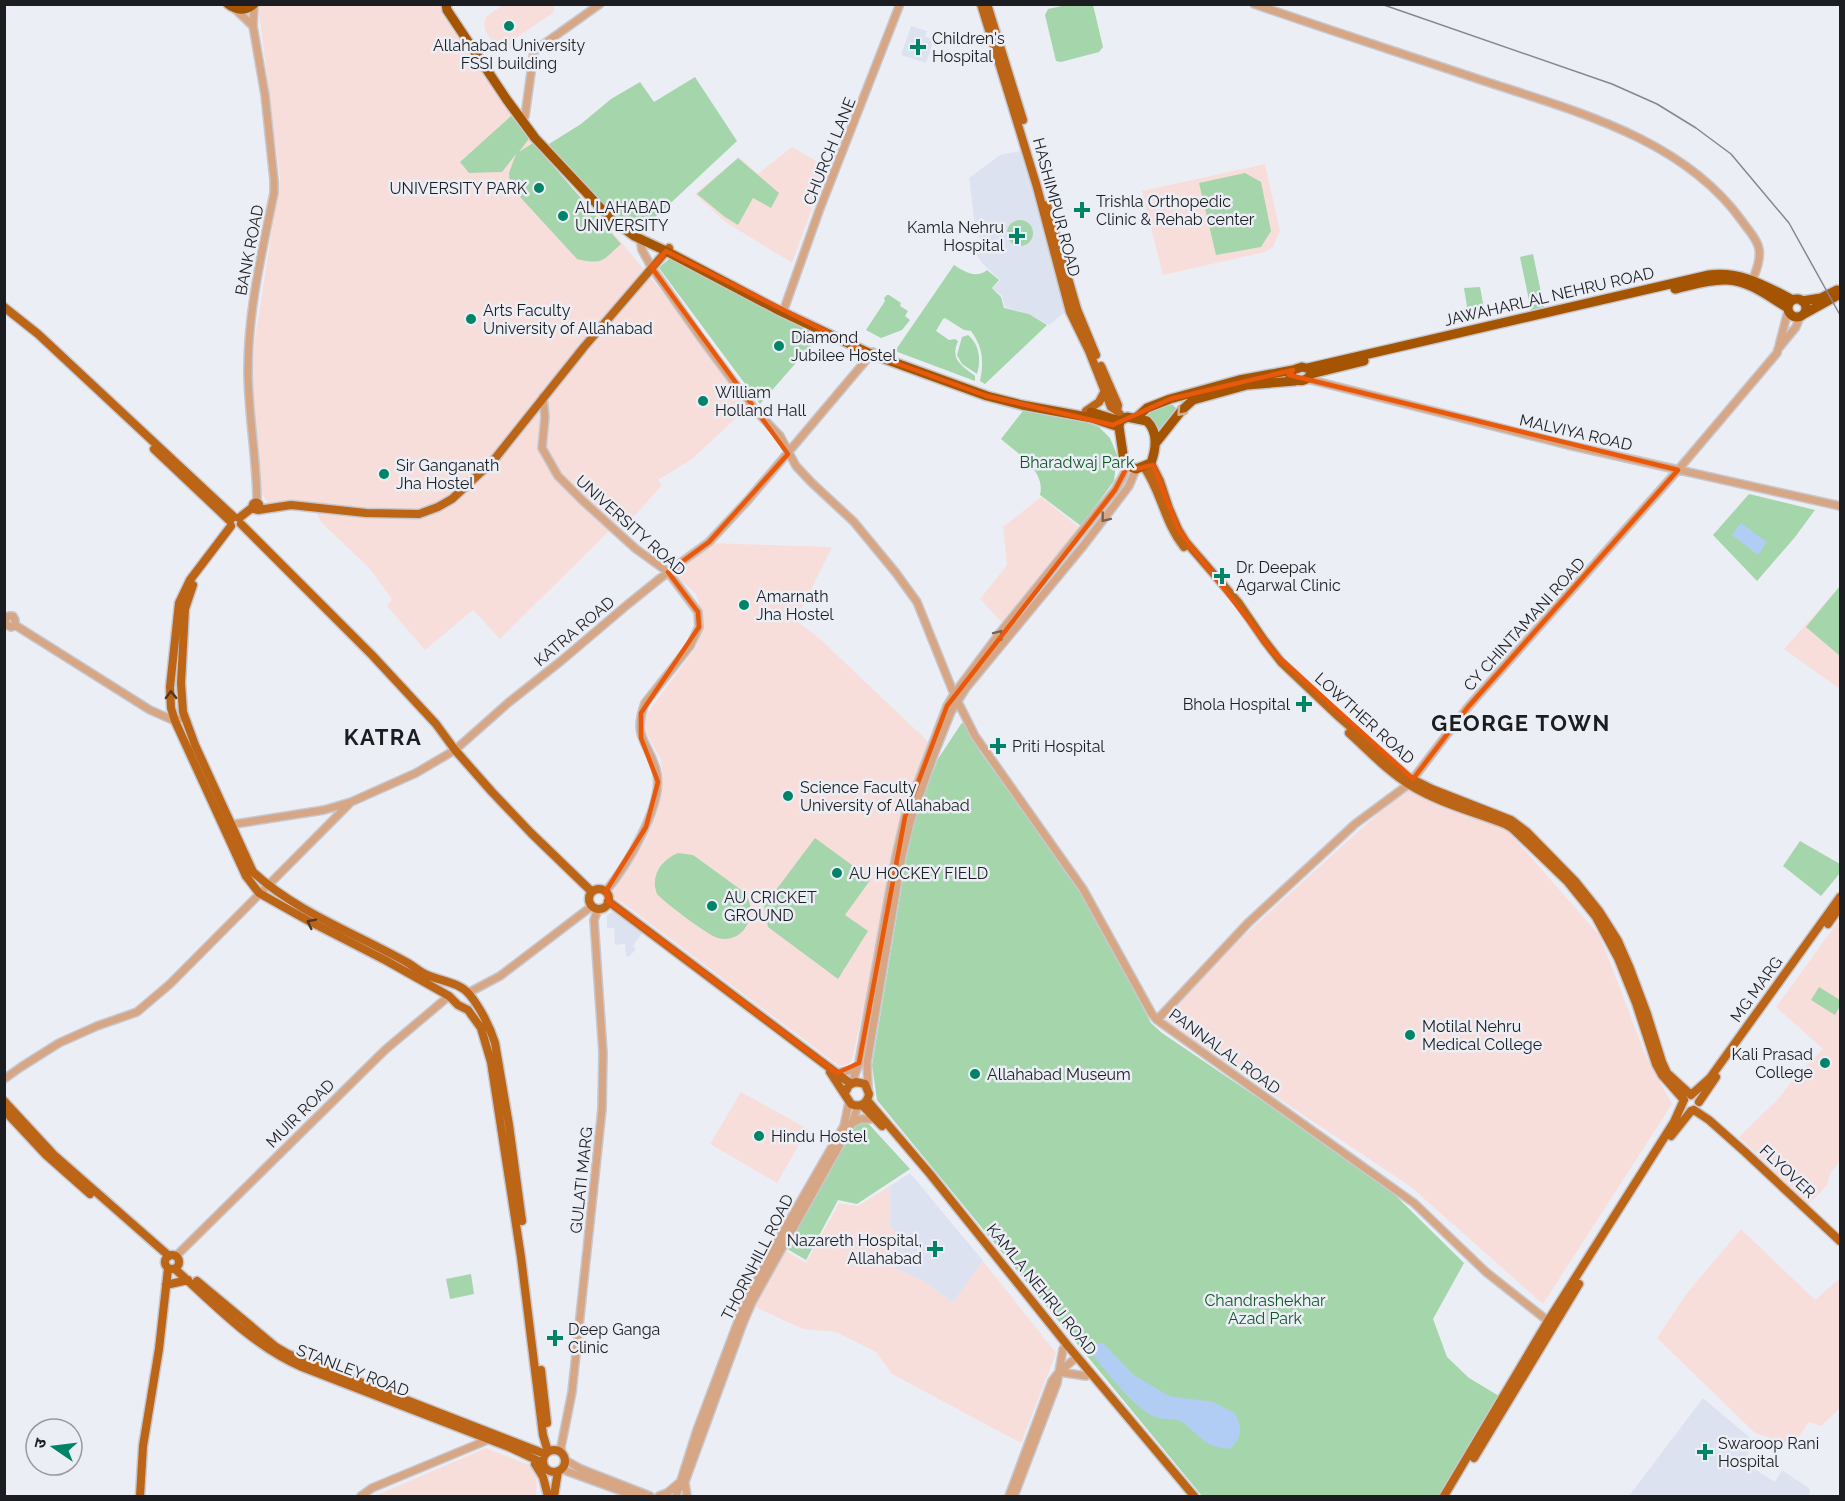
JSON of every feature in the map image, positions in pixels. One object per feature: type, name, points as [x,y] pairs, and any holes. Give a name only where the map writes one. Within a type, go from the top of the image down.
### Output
[{"type":"highway","points":[[232,7],[245,9],[254,4]]},
{"type":"highway","points":[[447,4],[447,10],[535,138],[610,218],[640,239],[667,250]]},
{"type":"highway","points":[[523,118],[599,201],[629,229],[784,310],[873,352],[987,396],[1092,418],[1121,422],[1127,417],[1147,421],[1151,424],[1155,434],[1155,444],[1144,466],[1126,465],[1121,422]]},
{"type":"highway","name":"JAWAHARLAL NEHRU ROAD","points":[[1155,444],[1193,400],[1247,385],[1295,381],[1309,374],[1694,278],[1724,274],[1741,276],[1793,305],[1794,317],[1802,316]]},
{"type":"highway","points":[[1793,305],[1821,298],[1840,288]]},
{"type":"highway","points":[[1802,316],[1840,294]]},
{"type":"highway","points":[[1793,305],[1806,306],[1802,316]]},
{"type":"highway","points":[[873,352],[973,388],[1110,416],[1121,422]]},
{"type":"highway","name":"JAWAHARLAL NEHRU ROAD","points":[[1136,418],[1147,408],[1170,399],[1239,380],[1302,367],[1309,374]]},
{"type":"highway","points":[[1293,370],[1290,376],[1295,381]]},
{"type":"main road","name":"HASHIMPUR ROAD","points":[[982,4],[1004,81],[1023,131],[1070,312],[1089,351],[1111,408],[1117,411]]},
{"type":"main road","points":[[987,4],[1077,309],[1118,405],[1117,411],[1121,422]]},
{"type":"main road","points":[[548,1496],[545,1467],[548,1436],[509,1125],[491,1030],[469,994],[453,984],[424,974],[347,932],[267,885],[253,872],[175,721],[171,708],[170,687],[179,603],[190,580],[236,523],[257,507],[269,509],[291,505],[331,510],[419,514],[452,499],[493,461],[543,397],[667,250]]},
{"type":"main road","points":[[4,307],[38,334],[236,523]]},
{"type":"main road","points":[[4,313],[48,347],[250,534],[372,655],[531,833],[591,891]]},
{"type":"main road","points":[[1086,411],[1099,402],[1105,391]]},
{"type":"main road","name":"LOWTHER ROAD","points":[[1144,466],[1160,481],[1178,529],[1238,602],[1281,662],[1411,782],[1430,795],[1512,828],[1567,881],[1596,917],[1609,940],[1636,1003],[1662,1076],[1686,1099]]},
{"type":"main road","points":[[236,523],[192,587],[185,609],[181,683],[184,717],[246,876],[259,893],[447,995],[468,1010],[481,1028],[491,1062],[517,1229],[543,1435],[548,1452]]},
{"type":"main road","points":[[598,888],[606,891],[608,901],[604,907],[595,907],[588,899],[591,891],[598,888]]},
{"type":"main road","name":"MG MARG","points":[[1443,1497],[1548,1321],[1674,1122],[1686,1099],[1710,1078],[1840,897]]},
{"type":"main road","points":[[608,901],[852,1083]]},
{"type":"main road","points":[[1450,1497],[1662,1148],[1696,1107],[1840,908]]},
{"type":"main road","points":[[447,995],[448,984],[453,984]]},
{"type":"main road","points":[[463,1007],[468,1006],[469,994]]},
{"type":"main road","points":[[824,1064],[847,1098],[862,1104],[869,1094],[868,1088],[860,1082],[852,1083],[847,1088],[847,1098]]},
{"type":"main road","points":[[1697,1097],[1696,1107],[1685,1108],[1686,1099],[1697,1097]]},
{"type":"main road","name":"STANLEY ROAD","points":[[4,1101],[54,1155],[172,1262],[188,1280],[264,1346],[283,1358],[490,1439],[527,1455],[545,1467]]},
{"type":"main road","name":"KAMLA NEHRU ROAD","points":[[862,1104],[926,1177],[1063,1349],[1075,1359],[1086,1376],[1188,1497]]},
{"type":"main road","name":"KAMLA NEHRU ROAD","points":[[862,1104],[930,1174],[1075,1359],[1194,1497]]},
{"type":"main road","name":"FLYOVER","points":[[1696,1107],[1840,1241]]},
{"type":"main road","name":"STANLEY ROAD","points":[[4,1110],[57,1166],[281,1350],[548,1452],[562,1464]]},
{"type":"main road","points":[[140,1497],[143,1446],[159,1349],[166,1286],[172,1262]]},
{"type":"main road","points":[[166,1286],[188,1280]]},
{"type":"main road","points":[[527,1455],[541,1473],[548,1496]]},
{"type":"main road","points":[[545,1467],[562,1464],[554,1497]]},
{"type":"street","name":"BANK ROAD","points":[[254,4],[253,26],[265,95],[274,180],[274,193],[252,306],[249,342],[248,372],[257,507]]},
{"type":"street","points":[[523,118],[534,51],[600,4]]},
{"type":"street","name":"CHURCH LANE","points":[[784,310],[819,211],[900,4]]},
{"type":"street","points":[[1254,4],[1540,100],[1622,130],[1672,157],[1687,167],[1728,204],[1754,238],[1759,254],[1751,283]]},
{"type":"street","points":[[232,7],[253,26]]},
{"type":"street","name":"PANNALAL ROAD","points":[[640,239],[642,250],[652,268],[720,364],[759,414],[780,436],[788,454],[811,482],[854,522],[917,602],[956,698],[981,746],[1083,890],[1152,1014],[1414,1203],[1486,1272],[1548,1321]]},
{"type":"street","points":[[1778,349],[1793,305]]},
{"type":"street","name":"CY CHINTAMANI ROAD","points":[[1158,1020],[1248,923],[1355,824],[1411,782],[1468,707],[1678,470],[1777,353],[1802,316]]},
{"type":"street","name":"KATRA ROAD","points":[[227,825],[324,810],[351,802],[416,773],[455,750],[508,702],[668,572],[709,542],[788,454],[873,352]]},
{"type":"street","name":"MALVIYA ROAD","points":[[1309,374],[1456,418],[1840,506]]},
{"type":"street","name":"UNIVERSITY ROAD","points":[[543,397],[545,417],[542,448],[558,476],[636,549],[668,572],[698,612],[699,627],[690,645],[645,704],[641,713],[639,725],[641,738],[657,771],[658,782],[646,827],[606,891]]},
{"type":"street","points":[[868,1088],[867,1063],[902,856],[911,819],[956,698],[999,634],[1115,490],[1126,465]]},
{"type":"street","points":[[852,1083],[860,1063],[894,867],[905,817],[947,706],[956,698],[1144,466]]},
{"type":"street","points":[[6,616],[6,626],[15,625],[150,710],[175,721],[184,717]]},
{"type":"street","points":[[4,1079],[59,1043],[138,1012],[170,984],[351,802]]},
{"type":"street","points":[[469,994],[500,976],[595,907]]},
{"type":"street","name":"GULATI MARG","points":[[562,1464],[561,1448],[572,1392],[602,1109],[603,1053],[595,907]]},
{"type":"street","name":"MUIR ROAD","points":[[172,1262],[385,1050],[447,995]]},
{"type":"street","points":[[837,1073],[853,1070],[860,1063]]},
{"type":"street","name":"THORNHILL ROAD","points":[[683,1482],[697,1430],[745,1303],[844,1126],[847,1098]]},
{"type":"street","name":"THORNHILL ROAD","points":[[678,1497],[752,1302],[862,1104]]},
{"type":"street","points":[[852,1123],[861,1119],[876,1119]]},
{"type":"street","points":[[1014,1497],[1057,1383],[1063,1349]]},
{"type":"street","points":[[1009,1497],[1052,1381],[1075,1359]]},
{"type":"street","points":[[1059,1372],[1086,1376]]},
{"type":"street","points":[[361,1497],[372,1488],[490,1439]]},
{"type":"street","points":[[562,1464],[635,1497]]},
{"type":"street","points":[[562,1464],[576,1467],[651,1497]]},
{"type":"street","points":[[659,1497],[683,1482],[687,1497]]},
{"type":"highlighted area","points":[[666,251],[871,354],[987,396],[1113,425],[1170,399],[1293,370],[1289,375],[1678,470],[1468,707],[1413,779],[1271,650],[1178,529],[1153,465],[1136,469],[1128,465],[1115,490],[947,706],[905,817],[859,1063],[837,1073],[608,901],[606,891],[646,827],[658,782],[641,738],[641,713],[699,627],[698,612],[668,572],[709,542],[788,454],[652,268]]},
{"type":"shaded area","name":"Arts Faculty University of Allahabad","points":[[258,5],[438,5],[507,106],[566,182],[603,220],[668,299],[748,407],[692,459],[658,480],[662,485],[624,528],[617,523],[500,639],[473,610],[425,650],[387,606],[392,599],[369,568],[322,523],[309,501],[291,501],[270,506],[262,494],[250,392],[255,339],[280,178]]},
{"type":"shaded area","name":"Allahabad University FSSI building","points":[[503,5],[553,5],[554,12],[512,41],[512,48],[509,49],[502,48],[492,41],[485,30],[484,22],[487,16]]},
{"type":"shaded area","name":"Children's Hospital","points":[[911,26],[927,31],[925,37],[934,39],[926,63],[901,55]]},
{"type":"shaded area","points":[[792,147],[827,167],[792,263],[724,221],[695,194],[739,157],[758,174]]},
{"type":"shaded area","name":"Kamla Nehru Hospital","points":[[1026,150],[1070,308],[1049,325],[1029,314],[1005,307],[1002,296],[993,288],[1000,280],[974,252],[982,242],[975,227],[969,178],[1000,155]]},
{"type":"shaded area","points":[[1265,164],[1280,231],[1273,247],[1265,252],[1163,275],[1142,191]]},
{"type":"shaded area","points":[[1041,497],[1079,527],[1004,625],[980,599],[1007,565],[1003,527]]},
{"type":"shaded area","name":"Science Faculty University of Allahabad","points":[[710,543],[832,547],[797,621],[820,639],[935,748],[899,858],[852,1059],[848,1065],[839,1066],[623,903],[613,898],[613,892],[646,839],[657,812],[663,780],[661,760],[647,734],[645,722],[648,712],[697,646],[701,629],[701,611],[696,594],[675,575]]},
{"type":"shaded area","points":[[1840,586],[1840,689],[1784,649]]},
{"type":"shaded area","name":"Motilal Nehru Medical College","points":[[1405,789],[1508,831],[1600,936],[1645,1054],[1672,1104],[1543,1304],[1411,1187],[1155,1016]]},
{"type":"shaded area","points":[[613,912],[642,933],[633,946],[636,949],[629,957],[626,956],[625,944],[615,945],[614,928],[607,928],[607,915]]},
{"type":"shaded area","name":"Kali Prasad College","points":[[1840,919],[1840,1161],[1830,1174],[1827,1185],[1808,1204],[1739,1137],[1779,1098],[1795,1077],[1823,1049],[1776,1007]]},
{"type":"shaded area","name":"Hindu Hostel","points":[[741,1092],[808,1129],[777,1183],[710,1144]]},
{"type":"shaded area","name":"Nazareth Hospital, Allahabad","points":[[910,1173],[983,1261],[953,1303],[923,1281],[889,1265],[903,1238],[890,1228],[890,1186]]},
{"type":"shaded area","points":[[890,1186],[890,1228],[903,1238],[889,1265],[923,1281],[953,1303],[983,1261],[1056,1353],[1021,1443],[892,1374],[876,1352],[836,1332],[803,1329],[753,1306],[783,1249],[806,1263],[839,1203],[858,1206]]},
{"type":"shaded area","points":[[1741,1229],[1815,1300],[1840,1278],[1840,1408],[1821,1426],[1809,1422],[1793,1445],[1755,1433],[1657,1338],[1687,1293]]},
{"type":"shaded area","name":"Swaroop Rani Hospital","points":[[1703,1398],[1755,1442],[1743,1462],[1775,1482],[1782,1470],[1810,1489],[1809,1496],[1629,1496]]},
{"type":"shaded area","points":[[486,1448],[532,1466],[537,1473],[536,1496],[375,1496]]},
{"type":"green space","points":[[1071,4],[1093,5],[1103,47],[1099,52],[1061,62],[1056,61],[1045,15],[1048,9]]},
{"type":"green space","points":[[695,77],[737,141],[646,226],[625,223],[593,195],[559,159],[549,144],[581,124],[611,99],[640,82],[654,102]]},
{"type":"green space","points":[[511,116],[531,136],[519,152],[533,143],[621,244],[606,258],[592,262],[577,259],[510,186],[509,173],[516,154],[502,172],[469,173],[460,162]]},
{"type":"green space","points":[[738,158],[779,193],[771,208],[753,198],[738,225],[697,194]]},
{"type":"green space","points":[[1245,173],[1261,182],[1271,231],[1261,247],[1216,255],[1199,183]]},
{"type":"green space","points":[[1020,220],[1030,223],[1033,233],[1030,243],[1020,246],[1010,243],[1007,233],[1010,223]]},
{"type":"green space","points":[[1533,254],[1544,307],[1531,310],[1520,257]]},
{"type":"green space","points":[[671,257],[822,333],[760,404],[659,268]]},
{"type":"green space","points":[[954,265],[975,274],[987,270],[999,280],[992,288],[1001,297],[1004,308],[1029,314],[1047,325],[985,384],[980,381],[982,355],[975,337],[971,331],[964,330],[945,318],[936,331],[949,340],[958,341],[956,358],[975,376],[975,381],[895,351]]},
{"type":"green space","points":[[1480,287],[1485,314],[1469,319],[1464,288]]},
{"type":"green space","points":[[887,295],[901,303],[900,306],[908,311],[905,316],[910,320],[902,330],[881,338],[866,330]]},
{"type":"green space","points":[[968,335],[975,343],[978,353],[977,374],[962,364],[957,355],[962,337]]},
{"type":"green space","points":[[1173,405],[1176,412],[1168,424],[1160,429],[1144,416],[1156,406]]},
{"type":"green space","name":"Bharadwaj Park","points":[[1026,407],[1099,427],[1110,438],[1117,455],[1114,481],[1081,526],[1040,495],[1041,486],[1035,470],[1001,439]]},
{"type":"green space","points":[[1749,494],[1815,510],[1757,581],[1713,535]]},
{"type":"green space","points":[[1840,586],[1840,656],[1806,627]]},
{"type":"green space","name":"Chandrashekhar Azad Park","points":[[966,721],[980,752],[1074,878],[1151,1023],[1162,1033],[1395,1195],[1464,1263],[1433,1319],[1447,1357],[1469,1378],[1499,1396],[1440,1496],[1202,1496],[877,1100],[872,1065],[907,855],[916,816],[938,759],[961,724]]},
{"type":"green space","points":[[815,838],[871,879],[845,915],[868,931],[838,979],[768,927],[764,906]]},
{"type":"green space","points":[[1800,841],[1840,864],[1840,873],[1821,896],[1783,866]]},
{"type":"green space","points":[[678,853],[693,855],[744,892],[749,900],[750,917],[742,932],[728,939],[713,936],[687,919],[657,894],[655,881],[658,869]]},
{"type":"green space","points":[[1819,987],[1840,1000],[1840,1006],[1835,1015],[1811,1000]]},
{"type":"green space","points":[[866,1121],[910,1169],[857,1204],[838,1200],[806,1260],[784,1247],[854,1126]]},
{"type":"green space","points":[[471,1274],[474,1294],[450,1299],[446,1279]]},
{"type":"water","points":[[1741,523],[1767,542],[1758,555],[1732,535]]},
{"type":"water","points":[[1103,1343],[1134,1375],[1169,1396],[1213,1402],[1235,1413],[1240,1432],[1234,1445],[1230,1449],[1214,1446],[1182,1422],[1155,1417],[1138,1405],[1090,1350],[1093,1344]]},
{"type":"railway","points":[[1381,4],[1612,84],[1657,104],[1696,128],[1731,154],[1789,223],[1840,315]]},
{"type":"place","name":"Allahabad University FSSI building","points":[[509,26]]},
{"type":"place","name":"Children's Hospital","points":[[918,47]]},
{"type":"place","name":"UNIVERSITY PARK","points":[[539,188]]},
{"type":"place","name":"Trishla Orthopedic Clinic & Rehab center","points":[[1082,210]]},
{"type":"place","name":"ALLAHABAD UNIVERSITY","points":[[563,216]]},
{"type":"place","name":"Kamla Nehru Hospital","points":[[1017,236]]},
{"type":"place","name":"Arts Faculty University of Allahabad","points":[[471,319]]},
{"type":"place","name":"Diamond Jubilee Hostel","points":[[779,346]]},
{"type":"place","name":"William Holland Hall","points":[[703,401]]},
{"type":"place","name":"Sir Ganganath Jha Hostel","points":[[384,474]]},
{"type":"place","name":"Dr. Deepak Agarwal Clinic","points":[[1222,576]]},
{"type":"place","name":"Amarnath Jha Hostel","points":[[744,605]]},
{"type":"place","name":"Bhola Hospital","points":[[1304,704]]},
{"type":"place","name":"Priti Hospital","points":[[998,746]]},
{"type":"place","name":"Science Faculty University of Allahabad","points":[[788,796]]},
{"type":"place","name":"AU HOCKEY FIELD","points":[[837,873]]},
{"type":"place","name":"AU CRICKET GROUND","points":[[712,906]]},
{"type":"place","name":"Motilal Nehru Medical College","points":[[1410,1035]]},
{"type":"place","name":"Kali Prasad College","points":[[1825,1063]]},
{"type":"place","name":"Allahabad Museum","points":[[975,1074]]},
{"type":"place","name":"Hindu Hostel","points":[[759,1136]]},
{"type":"place","name":"Nazareth Hospital, Allahabad","points":[[935,1249]]},
{"type":"place","name":"Deep Ganga Clinic","points":[[555,1338]]},
{"type":"place","name":"Swaroop Rani Hospital","points":[[1705,1452]]},
{"type":"district","name":"GEORGE TOWN","points":[[1521,723]]},
{"type":"district","name":"KATRA","points":[[383,737]]}]
